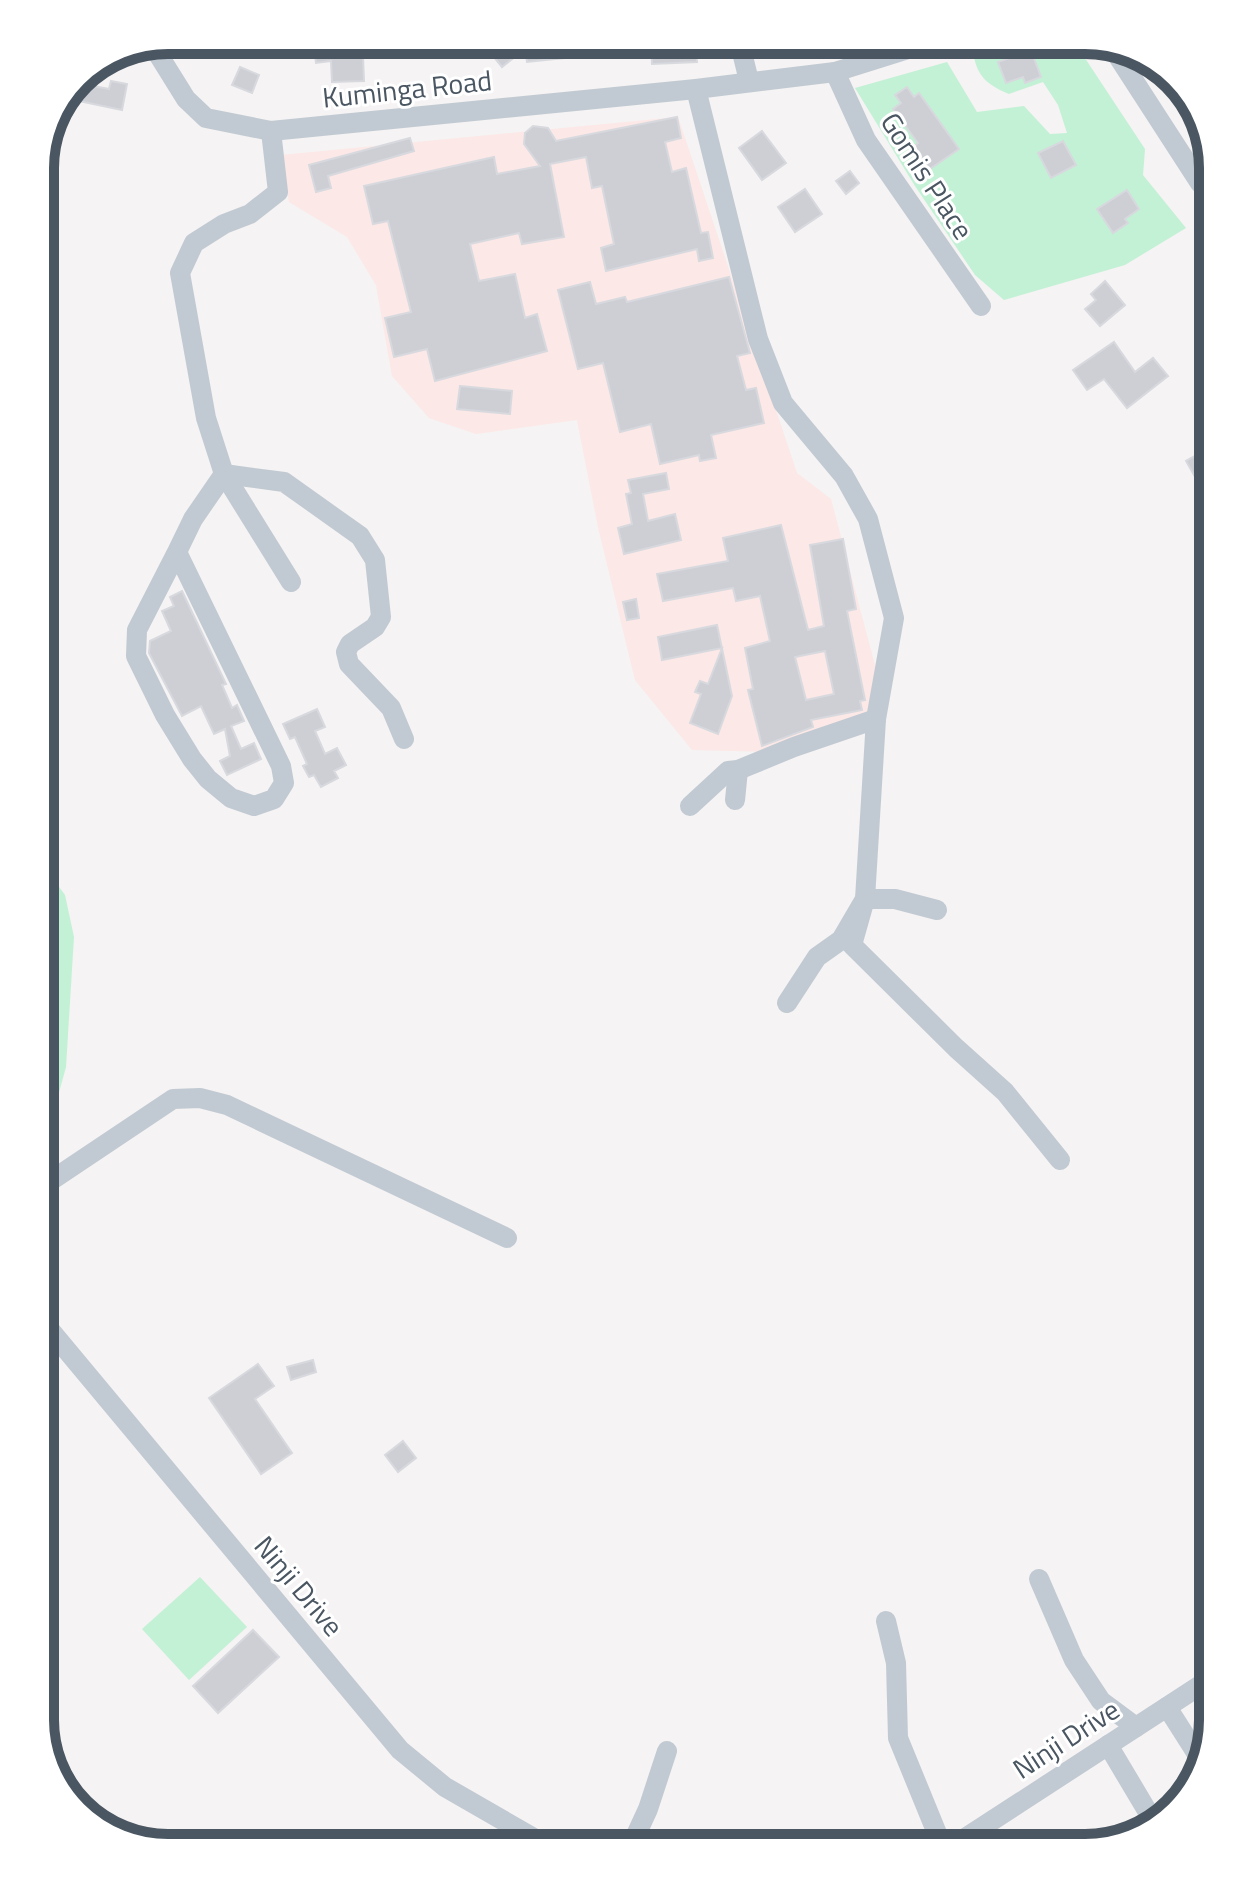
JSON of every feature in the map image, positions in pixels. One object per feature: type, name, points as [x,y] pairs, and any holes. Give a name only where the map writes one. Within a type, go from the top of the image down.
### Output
[{"type":"street","points":[[742,54],[749,81]]},
{"type":"street","name":"Kuminga Road","points":[[159,55],[186,99],[206,118],[271,131],[696,89],[835,72],[892,54]]},
{"type":"street","points":[[1120,60],[1199,181]]},
{"type":"street","name":"Gomis Place","points":[[835,72],[866,140],[981,306]]},
{"type":"street","points":[[696,89],[758,339],[783,403],[844,476],[868,519],[894,618],[876,719],[865,899],[852,945],[1005,1092],[1060,1160]]},
{"type":"street","points":[[271,131],[278,192],[250,214],[224,224],[194,243],[180,273],[206,418],[224,474],[291,582]]},
{"type":"street","points":[[177,552],[281,766],[284,783],[274,799],[254,806],[231,798],[208,779],[165,715],[136,656],[137,630],[193,519],[224,474]]},
{"type":"street","points":[[224,474],[284,482],[360,536],[375,560],[381,617],[375,627],[350,644],[346,652],[349,664],[391,708],[404,739]]},
{"type":"street","points":[[690,806],[728,771],[876,719]]},
{"type":"street","points":[[735,800],[738,770]]},
{"type":"street","points":[[865,899],[895,899],[937,910]]},
{"type":"street","points":[[787,1003],[817,957],[841,940],[865,899]]},
{"type":"street","points":[[54,1179],[173,1099],[200,1098],[227,1105],[507,1238]]},
{"type":"street","name":"Ninji Drive","points":[[54,1335],[400,1750],[445,1787],[527,1834]]},
{"type":"street","points":[[1039,1579],[1074,1660],[1101,1701],[1136,1727]]},
{"type":"street","points":[[886,1621],[896,1663],[898,1738],[937,1834]]},
{"type":"street","name":"Ninji Drive","points":[[971,1834],[1199,1686]]},
{"type":"street","points":[[1167,1707],[1195,1750]]},
{"type":"street","points":[[1108,1745],[1149,1814]]},
{"type":"street","points":[[636,1834],[667,1751]]},
{"type":"shaded area","points":[[678,117],[797,473],[831,499],[877,673],[868,724],[778,752],[692,750],[635,680],[598,527],[577,420],[476,434],[429,418],[392,376],[376,285],[347,237],[289,202],[281,155]]},
{"type":"green space","points":[[982,54],[1082,54],[1145,149],[1143,175],[1186,228],[1125,265],[1004,300],[975,275],[915,186],[855,88],[947,62],[977,112],[1024,106],[1050,134],[1067,133],[1058,105],[1043,82],[1009,94],[982,76],[974,57]]},
{"type":"green space","points":[[54,880],[65,895],[74,937],[66,1067],[54,1111]]},
{"type":"green space","points":[[200,1577],[247,1627],[189,1680],[142,1629]]},
{"type":"building","points":[[315,54],[354,54],[354,57],[363,57],[364,81],[332,82],[331,61],[316,63]]},
{"type":"building","points":[[491,54],[514,54],[516,56],[502,67]]},
{"type":"building","points":[[526,54],[574,54],[574,57],[527,62]]},
{"type":"building","points":[[652,54],[696,54],[697,62],[652,64]]},
{"type":"building","points":[[1020,54],[1032,54],[1041,77],[1025,83],[1023,77],[1006,83],[998,62]]},
{"type":"building","points":[[240,67],[259,75],[252,93],[232,85]]},
{"type":"building","points":[[111,81],[127,84],[122,110],[77,101],[90,85],[109,89]]},
{"type":"building","points":[[907,87],[914,97],[919,93],[959,149],[924,173],[915,160],[920,157],[913,147],[918,143],[893,109],[901,103],[895,95]]},
{"type":"building","points":[[677,117],[681,138],[665,142],[672,172],[686,168],[701,233],[708,232],[713,258],[699,261],[697,249],[606,271],[601,248],[614,244],[602,186],[592,188],[586,157],[550,164],[564,237],[522,244],[519,233],[470,244],[479,281],[515,274],[525,318],[537,314],[547,351],[435,381],[427,349],[394,357],[385,318],[411,312],[388,221],[373,224],[364,186],[494,157],[497,174],[540,166],[524,144],[525,133],[533,126],[548,128],[556,141]]},
{"type":"building","points":[[762,131],[786,163],[762,180],[739,148]]},
{"type":"building","points":[[410,138],[414,151],[328,176],[331,188],[316,192],[309,165]]},
{"type":"building","points":[[1063,141],[1076,165],[1051,178],[1038,153]]},
{"type":"building","points":[[850,171],[859,183],[846,194],[836,181]]},
{"type":"building","points":[[805,189],[822,214],[795,232],[778,207]]},
{"type":"building","points":[[1127,190],[1139,209],[1125,219],[1128,223],[1113,233],[1097,209]]},
{"type":"building","points":[[729,277],[750,353],[737,356],[746,390],[756,388],[764,423],[711,435],[716,458],[700,461],[699,455],[660,464],[651,424],[620,432],[603,363],[578,369],[558,290],[590,282],[596,304],[625,297],[627,302]]},
{"type":"building","points":[[1105,281],[1125,305],[1100,326],[1085,309],[1096,300],[1091,294]]},
{"type":"building","points":[[1114,342],[1135,372],[1153,358],[1168,376],[1127,408],[1104,379],[1087,390],[1073,370]]},
{"type":"building","points":[[460,386],[512,391],[510,414],[457,409]]},
{"type":"building","points":[[1199,454],[1199,484],[1186,461]]},
{"type":"building","points":[[666,473],[669,489],[643,494],[648,521],[675,514],[681,540],[624,554],[618,528],[632,524],[626,494],[631,493],[628,480]]},
{"type":"building","points":[[781,525],[808,630],[824,626],[810,545],[843,539],[856,609],[847,611],[865,700],[860,701],[862,710],[811,720],[813,727],[762,746],[748,690],[753,689],[745,648],[770,641],[760,596],[736,601],[733,588],[663,601],[657,574],[728,561],[723,538]],"holes":[[[825,651],[834,694],[806,700],[795,657]]]},
{"type":"building","points":[[182,591],[226,684],[222,685],[232,708],[237,705],[244,721],[231,726],[241,749],[254,743],[261,759],[227,775],[220,761],[230,756],[225,729],[214,734],[201,706],[182,716],[149,653],[150,641],[171,631],[162,611],[174,606],[170,597]]},
{"type":"building","points":[[636,599],[639,618],[627,620],[623,602]]},
{"type":"building","points":[[717,625],[722,648],[662,660],[658,637]]},
{"type":"building","points":[[722,648],[732,696],[718,734],[690,723],[701,694],[695,692],[700,681],[708,684]]},
{"type":"building","points":[[317,709],[325,727],[315,731],[325,754],[337,748],[346,765],[334,771],[338,778],[321,787],[314,775],[309,777],[303,766],[307,764],[295,737],[290,739],[283,724]]},
{"type":"building","points":[[313,1360],[316,1372],[291,1380],[287,1367]]},
{"type":"building","points":[[258,1364],[274,1386],[255,1399],[292,1453],[261,1474],[209,1398]]},
{"type":"building","points":[[403,1441],[416,1458],[398,1472],[385,1455]]},
{"type":"building","points":[[253,1630],[279,1657],[218,1713],[193,1686]]}]
